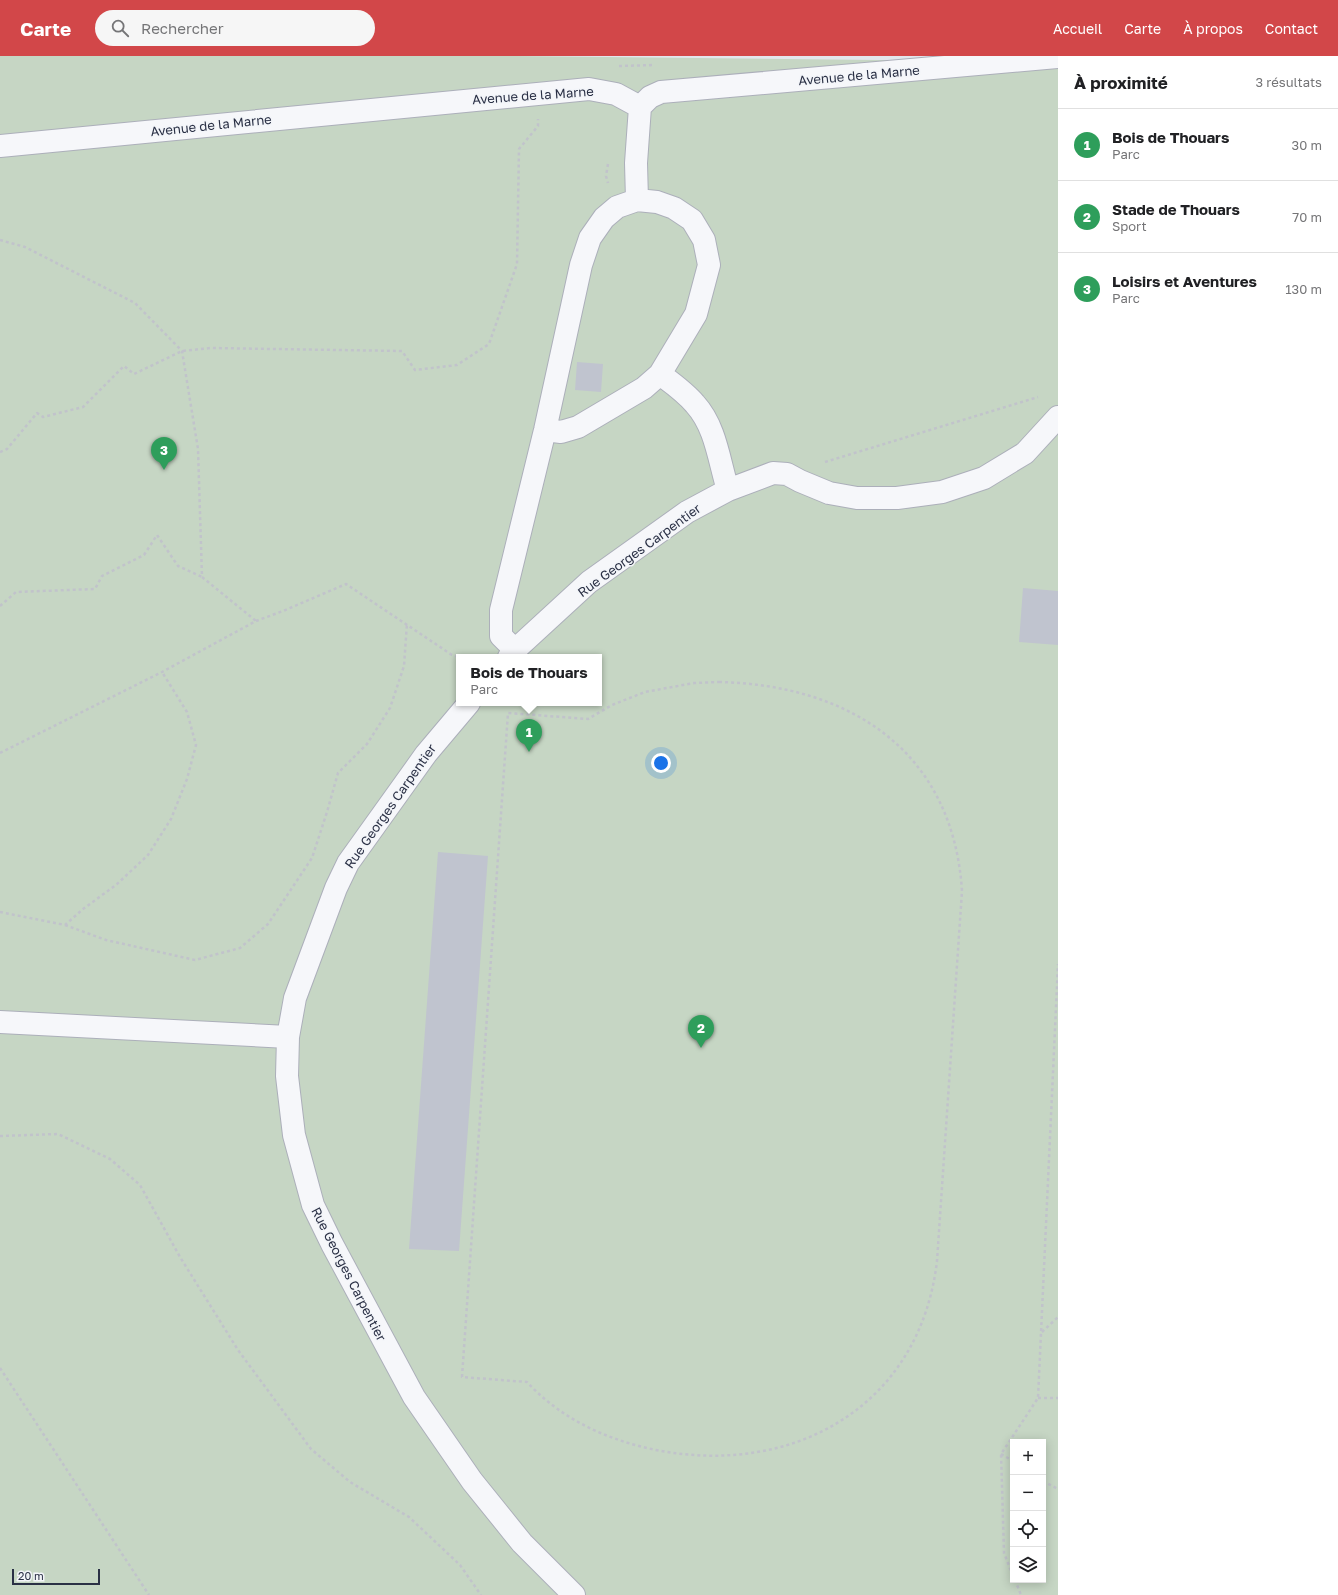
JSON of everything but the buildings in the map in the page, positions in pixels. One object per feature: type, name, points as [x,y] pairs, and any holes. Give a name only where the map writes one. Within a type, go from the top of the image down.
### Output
[{"type":"street","name":"Avenue de la Marne","points":[[0,146],[589,89],[616,94],[640,107],[650,97],[661,92],[1058,57]]},
{"type":"street","points":[[545,430],[561,432],[578,427],[644,388],[660,374],[696,314],[709,265],[704,240],[692,220],[674,208],[658,202],[627,204],[636,163],[640,107]]},
{"type":"street","name":"Rue Georges Carpentier","points":[[627,204],[604,218],[590,238],[581,264],[545,430],[501,610],[501,636],[512,653],[589,582],[686,512],[728,490],[773,473],[787,474],[829,493],[857,498],[897,498],[942,492],[984,478],[1025,453],[1058,417]]},
{"type":"street","points":[[660,374],[696,404],[707,422],[714,439],[728,490]]},
{"type":"street","name":"Rue Georges Carpentier","points":[[466,706],[426,754],[348,863],[336,888],[295,998],[288,1037],[287,1076],[294,1134],[313,1205],[332,1244],[414,1396],[472,1481],[522,1543],[574,1595]]},
{"type":"street","points":[[0,1022],[288,1037]]},
{"type":"path","points":[[0,452],[7,449],[38,413],[43,417],[83,408],[124,366],[134,374],[182,351],[211,348],[402,350],[415,370],[457,365],[489,344],[517,264],[519,149],[538,126],[538,93]]},
{"type":"path","points":[[608,161],[606,176],[627,204]]},
{"type":"path","points":[[0,240],[25,247],[135,303],[182,351],[198,449],[202,577]]},
{"type":"path","points":[[800,481],[807,467],[1046,395]]},
{"type":"path","points":[[0,606],[16,592],[95,589],[102,576],[144,555],[158,535],[178,566],[202,577],[256,621]]},
{"type":"path","points":[[0,753],[162,672],[256,621],[346,584],[407,623],[452,655],[456,656]]},
{"type":"path","points":[[0,912],[65,925],[106,940],[196,960],[240,948],[268,924],[312,858],[338,773],[367,744],[390,708],[404,666],[407,623]]},
{"type":"path","points":[[65,925],[83,909],[116,885],[148,855],[171,819],[186,779],[196,745],[187,712],[162,672]]},
{"type":"path","points":[[743,682],[792,690],[816,697],[856,714],[885,734],[899,746],[922,773],[932,788],[948,821],[954,838],[961,873],[962,909],[937,1261],[932,1297],[927,1314],[912,1347],[895,1372],[880,1390],[858,1410],[838,1423],[822,1432],[788,1445],[740,1454],[715,1455],[690,1455],[641,1447],[594,1431],[578,1423],[548,1403],[527,1382],[462,1377],[508,713],[588,719],[612,705],[645,692],[694,683],[743,682]]},
{"type":"path","points":[[1010,1568],[1004,1553],[1001,1454],[1038,1398],[1058,964]]},
{"type":"path","points":[[1054,1053],[1058,1054]]},
{"type":"path","points":[[0,1136],[58,1134],[110,1159],[140,1184],[180,1257],[238,1350],[311,1449],[350,1482],[409,1517],[460,1565],[480,1595]]},
{"type":"path","points":[[1041,1332],[1058,1317]]},
{"type":"path","points":[[0,1368],[149,1595]]},
{"type":"path","points":[[1038,1398],[1058,1398]]},
{"type":"path","points":[[1001,1454],[1010,1459]]},
{"type":"path","points":[[1046,1483],[1058,1489]]},
{"type":"path","points":[[1016,1583],[1021,1595]]},
{"type":"green space","points":[[0,56],[516,56],[1058,62],[1058,1595],[0,1595]]},
{"type":"place","name":"Loisirs et Aventures","points":[[164,470]]},
{"type":"place","name":"Bois de Thouars","points":[[529,752]]},
{"type":"place","name":"Stade de Thouars","points":[[701,1048]]}]
